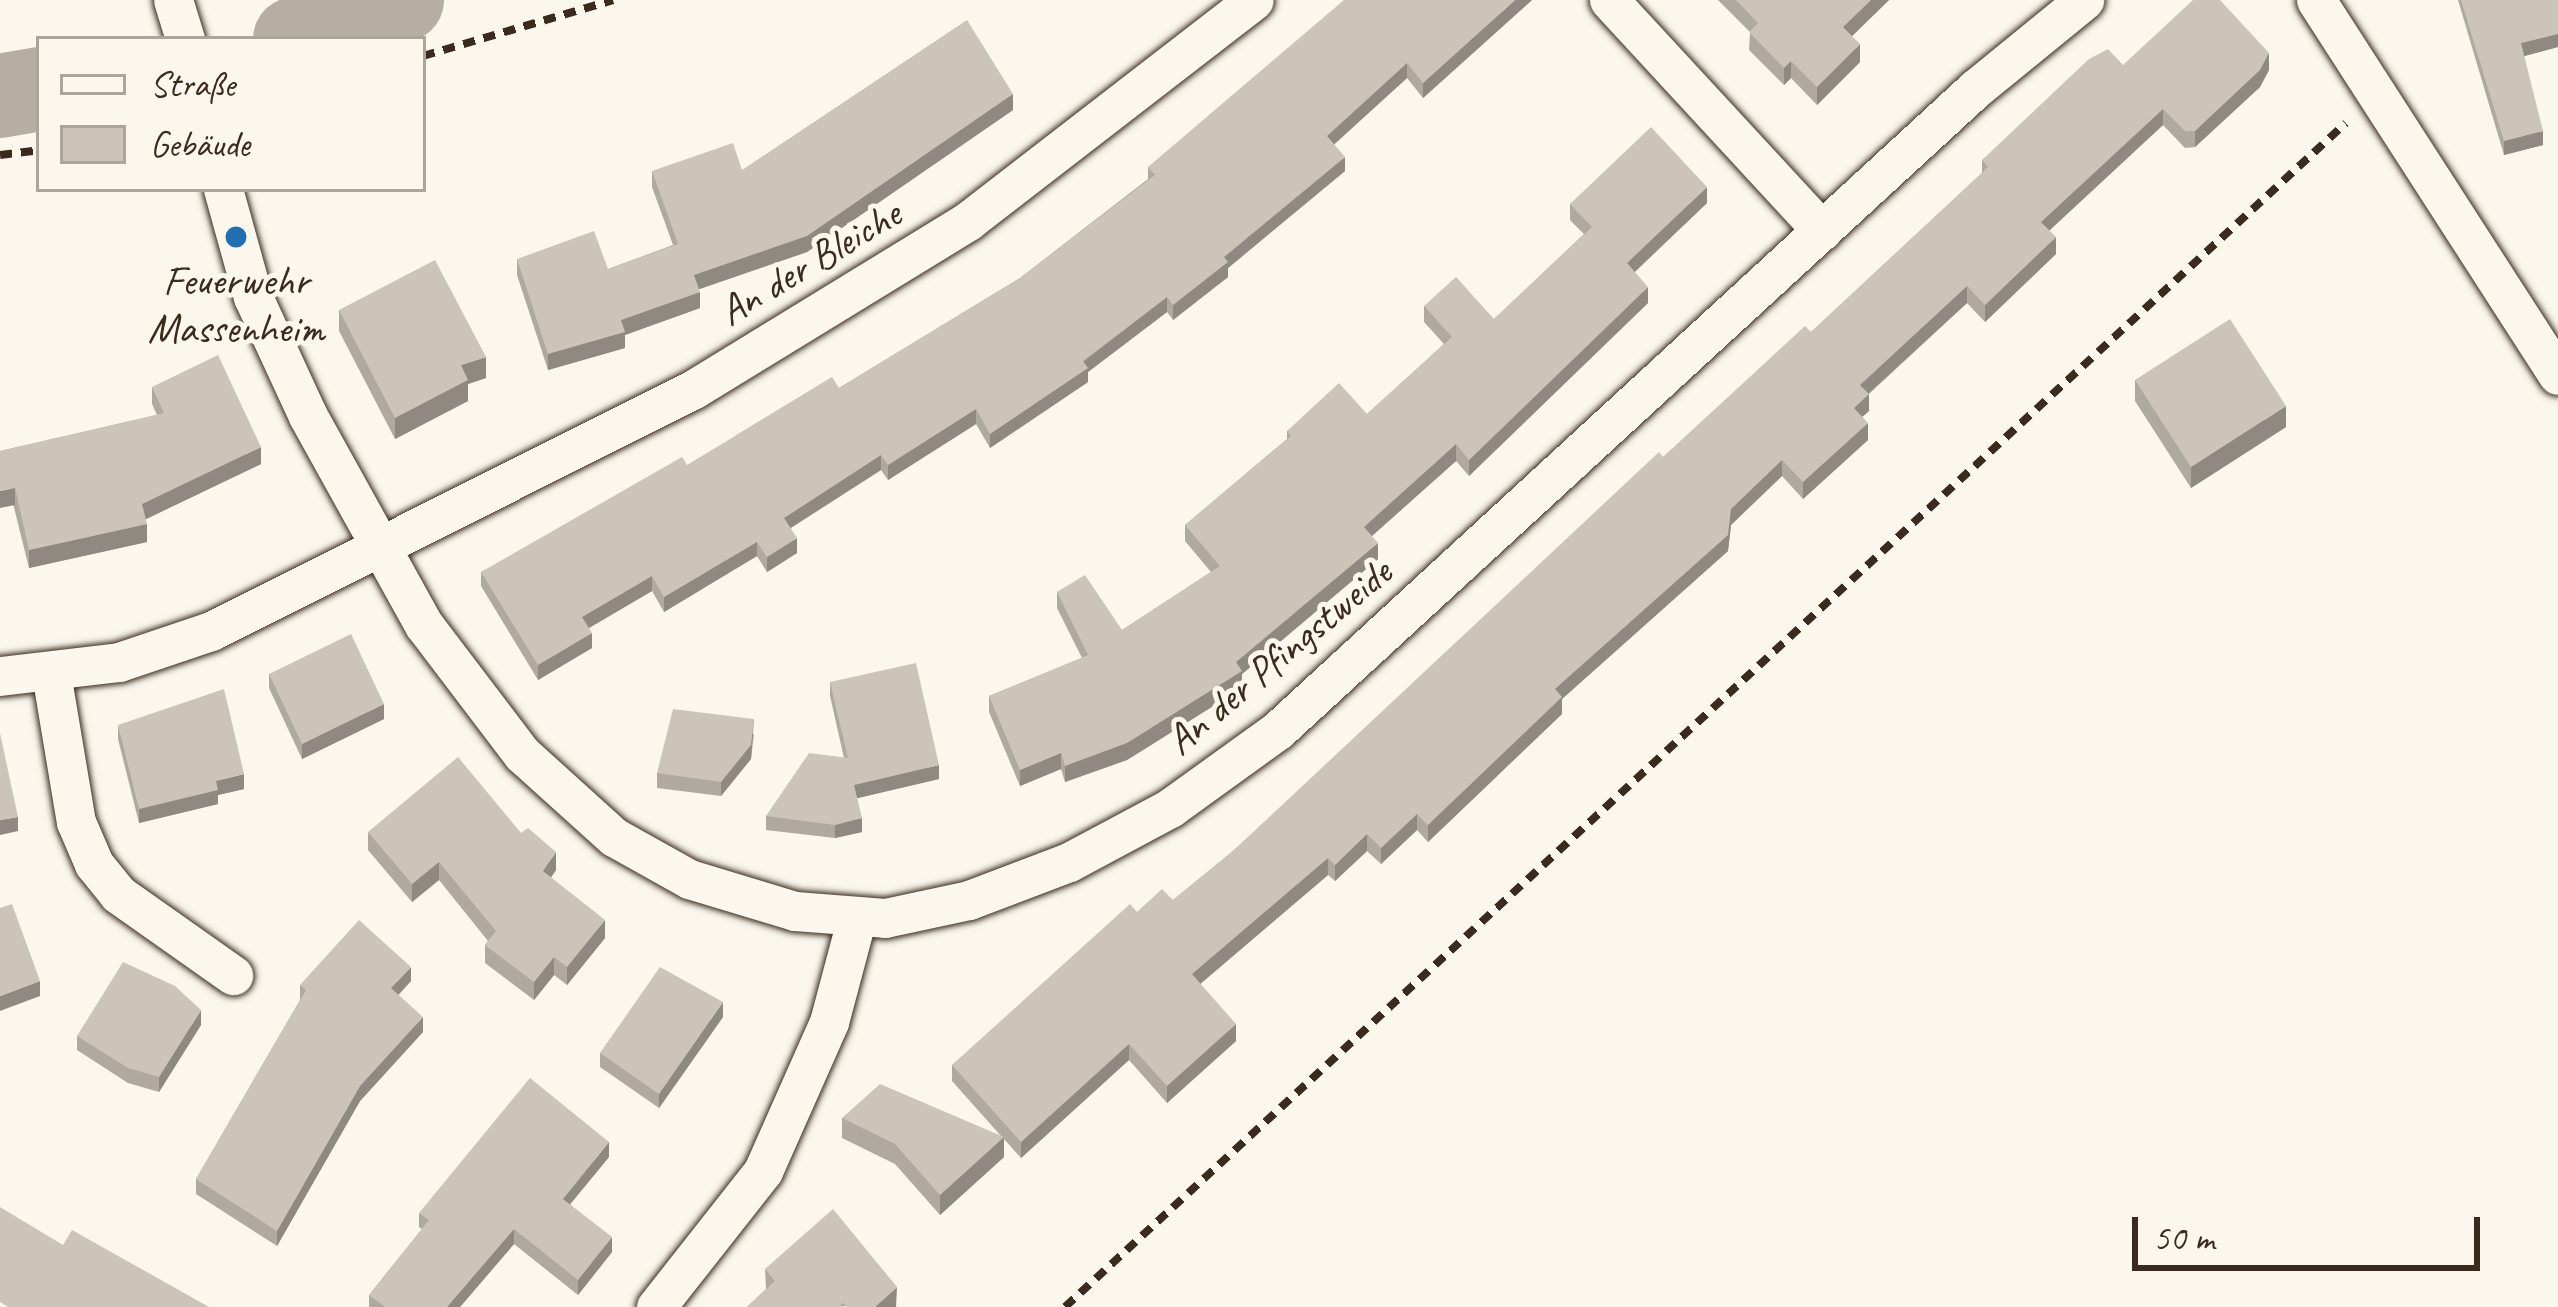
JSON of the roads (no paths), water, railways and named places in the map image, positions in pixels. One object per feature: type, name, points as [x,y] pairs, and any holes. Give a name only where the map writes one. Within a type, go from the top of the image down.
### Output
[{"type":"street","name":"An der Bleiche","points":[[0,676],[51,673],[171,647],[380,549],[652,411],[853,296],[1030,178],[1254,0]]},
{"type":"street","points":[[1609,0],[1822,231]]},
{"type":"street","name":"An der Pfingstweide","points":[[224,192],[271,340],[380,549],[491,719],[614,837],[724,892],[857,917],[928,911],[1022,883],[1121,837],[1223,773],[1337,680],[2006,61],[2084,0]]},
{"type":"street","points":[[2316,0],[2558,375]]},
{"type":"street","points":[[51,673],[76,822],[94,864],[118,894],[233,975]]},
{"type":"street","points":[[656,1307],[763,1172],[829,1022],[857,917]]},
{"type":"waterway","points":[[303,36],[402,0]]},
{"type":"waterway","points":[[0,96],[36,90]]},
{"type":"place","name":"Feuerwehr Massenheim","points":[[236,237]]}]
